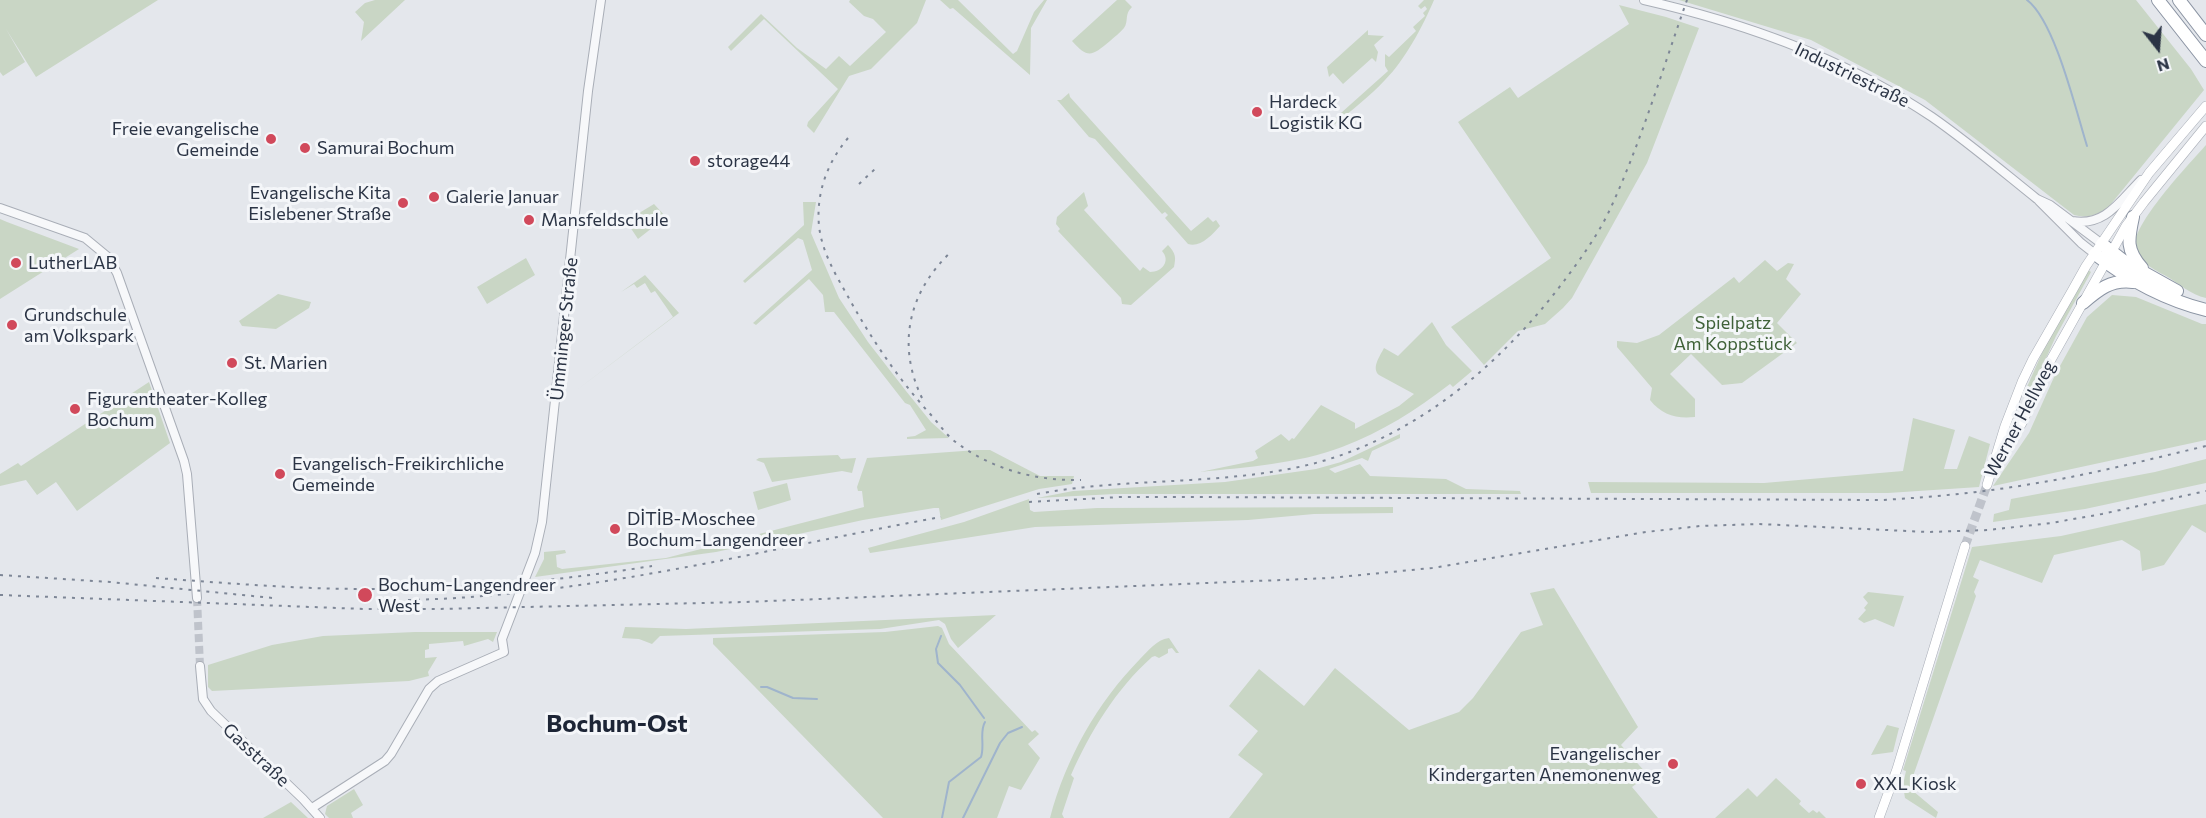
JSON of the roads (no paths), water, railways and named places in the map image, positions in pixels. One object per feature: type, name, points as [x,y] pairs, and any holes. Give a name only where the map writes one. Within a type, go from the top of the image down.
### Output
[{"type":"highway","points":[[2158,0],[2206,61]]},
{"type":"highway","points":[[2179,0],[2206,35]]},
{"type":"highway","points":[[2133,217],[2130,249],[2145,280]]},
{"type":"highway","points":[[2104,253],[2145,280],[2189,304],[2206,310]]},
{"type":"highway","points":[[2083,303],[2108,284],[2145,280],[2206,303]]},
{"type":"main road","name":"Werner Hellweg","points":[[2206,106],[2149,173],[2104,253],[2083,303],[2048,365],[2022,423],[1987,485],[2005,426],[2033,359],[2086,266],[2104,253],[2206,126]]},
{"type":"main road","points":[[1879,818],[1897,769],[1965,546]]},
{"type":"street","name":"Ümminger Straße","points":[[312,808],[385,761],[422,699],[438,681],[504,652],[502,639],[536,549],[544,513],[588,91],[601,0]]},
{"type":"street","name":"Industriestraße","points":[[1644,0],[1742,26],[1852,72],[1903,98],[1932,117],[2037,199],[2071,221],[2104,253]]},
{"type":"street","name":"Werner Hellweg","points":[[2071,221],[2081,223],[2100,219],[2112,211],[2149,173]]},
{"type":"street","name":"Industriestraße","points":[[2037,199],[2045,209],[2104,253]]},
{"type":"street","points":[[0,208],[81,236],[108,257],[117,273],[184,460],[197,598]]},
{"type":"street","name":"Gasstraße","points":[[200,666],[203,699],[216,717],[320,818]]},
{"type":"waterway","points":[[2027,0],[2047,27],[2055,46],[2071,90],[2087,146]]},
{"type":"waterway","points":[[941,636],[936,649],[938,663],[960,685],[984,718]]},
{"type":"waterway","points":[[761,687],[767,687],[793,698],[817,699]]},
{"type":"waterway","points":[[942,818],[949,782],[981,757],[982,730],[985,722]]},
{"type":"waterway","points":[[963,818],[1000,743],[1008,733],[1022,727]]},
{"type":"tunnel","points":[[1965,546],[1987,485]]},
{"type":"tunnel","points":[[197,598],[200,666]]},
{"type":"railway","points":[[1037,494],[1101,486],[1230,477],[1294,468],[1335,457],[1374,442],[1411,423],[1446,400],[1509,345],[1538,314],[1596,235],[1612,205],[1633,155],[1687,0]]},
{"type":"railway","points":[[848,138],[834,158],[821,190],[819,226],[826,253],[837,277],[885,357],[945,431],[967,450],[982,459],[1014,471],[1047,478],[1081,480]]},
{"type":"railway","points":[[859,184],[876,168]]},
{"type":"railway","points":[[922,398],[914,378],[910,358],[911,319],[926,283],[952,251]]},
{"type":"railway","points":[[1029,502],[1121,497],[1883,500],[2007,488],[2116,467],[2206,446]]},
{"type":"railway","points":[[0,595],[364,609],[438,609],[746,602],[1329,578],[1432,568],[1646,532],[1700,526],[1759,524],[1928,532],[1988,530],[2051,523],[2102,514],[2206,491]]},
{"type":"railway","points":[[408,600],[476,597],[610,580],[941,517]]},
{"type":"railway","points":[[156,578],[287,587],[402,589],[509,584],[652,566]]},
{"type":"railway","points":[[0,575],[110,582],[273,598]]},
{"type":"place","name":"Hardeck Logistik KG","points":[[1257,112]]},
{"type":"place","name":"Freie evangelische Gemeinde","points":[[271,139]]},
{"type":"place","name":"Samurai Bochum","points":[[305,148]]},
{"type":"place","name":"storage44","points":[[695,161]]},
{"type":"place","name":"Galerie Januar","points":[[434,197]]},
{"type":"place","name":"Evangelische Kita Eislebener Straße","points":[[403,203]]},
{"type":"place","name":"Mansfeldschule","points":[[529,220]]},
{"type":"place","name":"LutherLAB","points":[[16,263]]},
{"type":"place","name":"Grundschule am Volkspark","points":[[12,325]]},
{"type":"place","name":"St. Marien","points":[[232,363]]},
{"type":"place","name":"Figurentheater-Kolleg Bochum","points":[[75,409]]},
{"type":"place","name":"Evangelisch-Freikirchliche Gemeinde","points":[[280,474]]},
{"type":"place","name":"DİTİB-Moschee Bochum-Langendreer","points":[[615,529]]},
{"type":"place","name":"Bochum-Langendreer West","points":[[365,595]]},
{"type":"place","name":"Evangelischer Kindergarten Anemonenweg","points":[[1673,764]]},
{"type":"place","name":"XXL Kiosk","points":[[1861,784]]},
{"type":"district","name":"Bochum-Ost","points":[[617,724]]},
{"type":"park label","name":"Spielpatz Am Koppstück","points":[[1733,333]]}]
